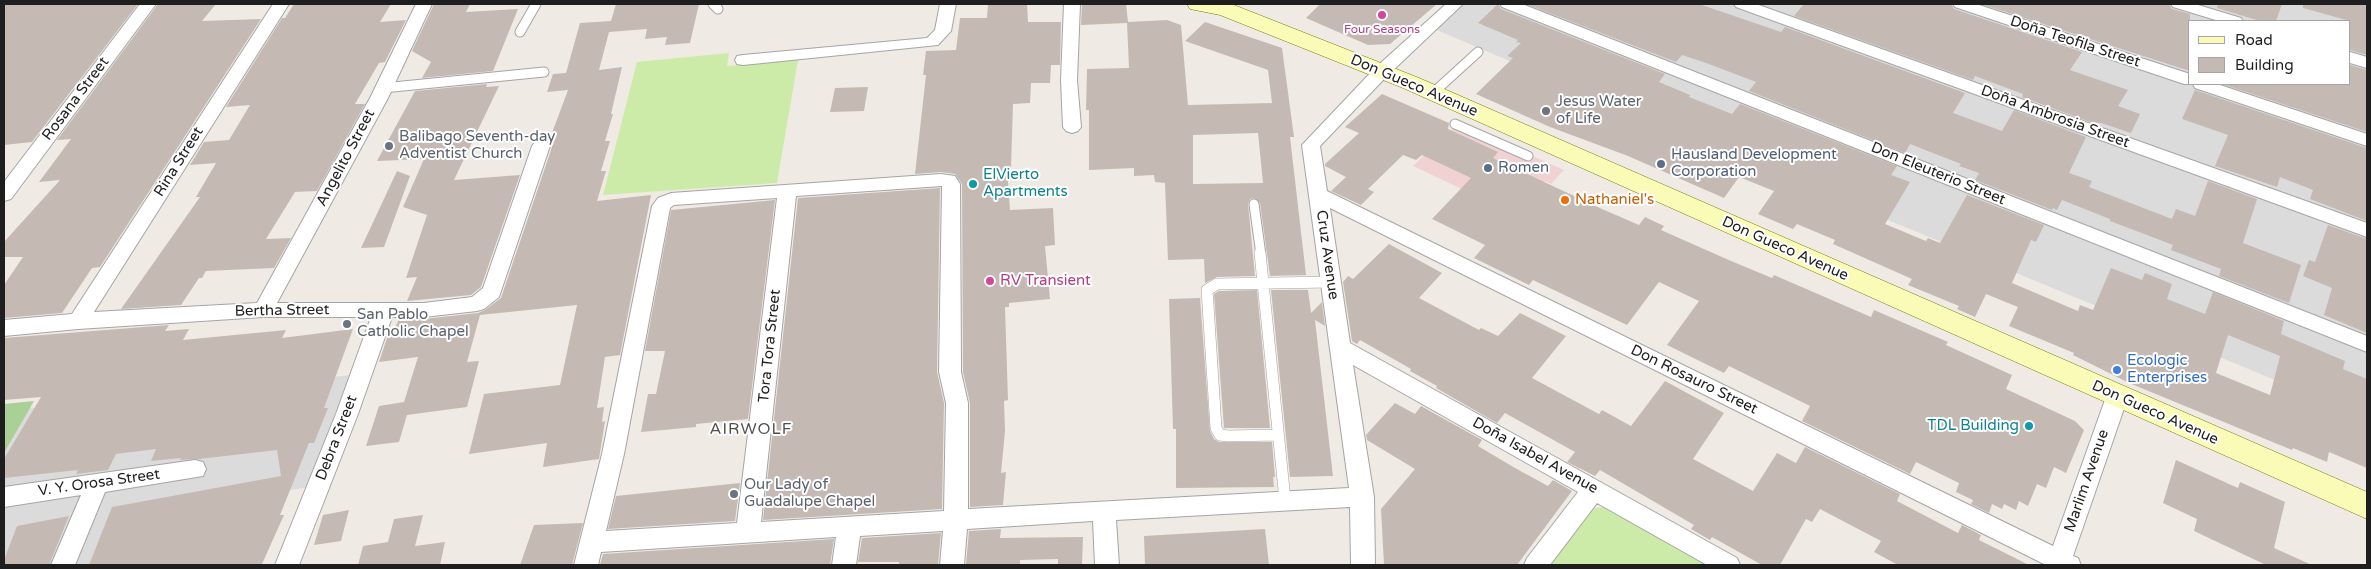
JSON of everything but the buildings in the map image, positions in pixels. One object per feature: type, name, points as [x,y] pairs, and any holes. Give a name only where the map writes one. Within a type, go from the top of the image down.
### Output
[{"type":"main road","name":"Don Gueco Avenue","points":[[1198,4],[1226,10],[1434,93],[2117,397],[2367,506]]},
{"type":"street","name":"Rosana Street","points":[[4,195],[148,4]]},
{"type":"street","name":"Rina Street","points":[[78,321],[281,4]]},
{"type":"street","name":"Angelito Street","points":[[263,310],[383,88],[424,4]]},
{"type":"street","points":[[743,60],[932,42],[943,31],[948,4]]},
{"type":"street","points":[[1072,4],[1069,80],[1072,127]]},
{"type":"street","name":"Cruz Avenue","points":[[1363,565],[1362,497],[1312,145],[1381,72],[1454,4]]},
{"type":"street","name":"Don Eleuterio Street","points":[[1508,4],[2367,344]]},
{"type":"street","name":"Doña Ambrosia Street","points":[[1742,4],[2367,230]]},
{"type":"street","name":"Doña Teofila Street","points":[[1961,4],[2188,79]]},
{"type":"street","points":[[2179,4],[2232,20]]},
{"type":"street","points":[[2351,57],[2367,62]]},
{"type":"street","points":[[2204,85],[2367,140]]},
{"type":"street","name":"Bertha Street","points":[[4,328],[78,321],[263,310],[424,310],[468,306],[486,299],[492,292],[541,146]]},
{"type":"street","points":[[586,565],[613,454],[661,206],[672,199],[948,180],[951,184],[950,372],[957,403],[956,519],[952,565]]},
{"type":"street","name":"Tora Tora Street","points":[[748,532],[787,191]]},
{"type":"street","name":"Don Rosauro Street","points":[[1319,195],[2062,564]]},
{"type":"street","name":"Debra Street","points":[[287,565],[347,414],[384,310]]},
{"type":"street","name":"Doña Isabel Avenue","points":[[1341,348],[1728,565]]},
{"type":"street","name":"Marlim Avenue","points":[[2062,564],[2117,397]]},
{"type":"street","name":"V. Y. Orosa Street","points":[[4,497],[194,469]]},
{"type":"street","points":[[63,565],[97,484]]},
{"type":"street","points":[[1536,565],[1594,489]]},
{"type":"street","points":[[592,542],[956,519],[1362,497]]},
{"type":"street","points":[[1104,512],[1107,565]]},
{"type":"street","points":[[844,565],[850,526]]},
{"type":"lane","points":[[520,32],[536,4]]},
{"type":"lane","points":[[1434,93],[1478,52]]},
{"type":"lane","points":[[383,88],[544,72]]},
{"type":"lane","points":[[1454,124],[1528,156]]},
{"type":"lane","points":[[1254,204],[1264,282],[1277,435],[1285,500]]},
{"type":"lane","points":[[1277,435],[1228,436],[1220,435],[1216,428],[1207,290],[1217,284],[1330,282]]},
{"type":"shaded area","points":[[1459,4],[2367,4],[2367,418],[1709,146],[1432,28]]},
{"type":"shaded area","name":"Romen","points":[[1458,123],[1564,170],[1551,184],[1545,181],[1515,214],[1413,166]]},
{"type":"shaded area","points":[[352,375],[311,487],[240,497],[217,565],[4,565],[4,411]]},
{"type":"green space","points":[[729,53],[727,66],[798,60],[777,183],[603,195],[637,62]]},
{"type":"green space","points":[[34,401],[4,453],[4,404]]},
{"type":"green space","points":[[1606,507],[1620,511],[1718,565],[1547,565],[1584,513],[1595,508]]},
{"type":"place","name":"Four Seasons","points":[[1382,15]]},
{"type":"place","name":"Jesus Water of Life","points":[[1546,111]]},
{"type":"place","name":"Balibago Seventh-day Adventist Church","points":[[389,146]]},
{"type":"place","name":"Hausland Development Corporation","points":[[1661,164]]},
{"type":"place","name":"Romen","points":[[1488,168]]},
{"type":"place","name":"ElVierto Apartments","points":[[973,184]]},
{"type":"place","name":"Nathaniel's","points":[[1565,200]]},
{"type":"place","name":"RV Transient","points":[[990,281]]},
{"type":"place","name":"San Pablo Catholic Chapel","points":[[347,324]]},
{"type":"place","name":"Ecologic Enterprises","points":[[2117,370]]},
{"type":"place","name":"TDL Building","points":[[2029,426]]},
{"type":"place","name":"Our Lady of Guadalupe Chapel","points":[[734,494]]},
{"type":"district","name":"AIRWOLF","points":[[751,430]]}]
